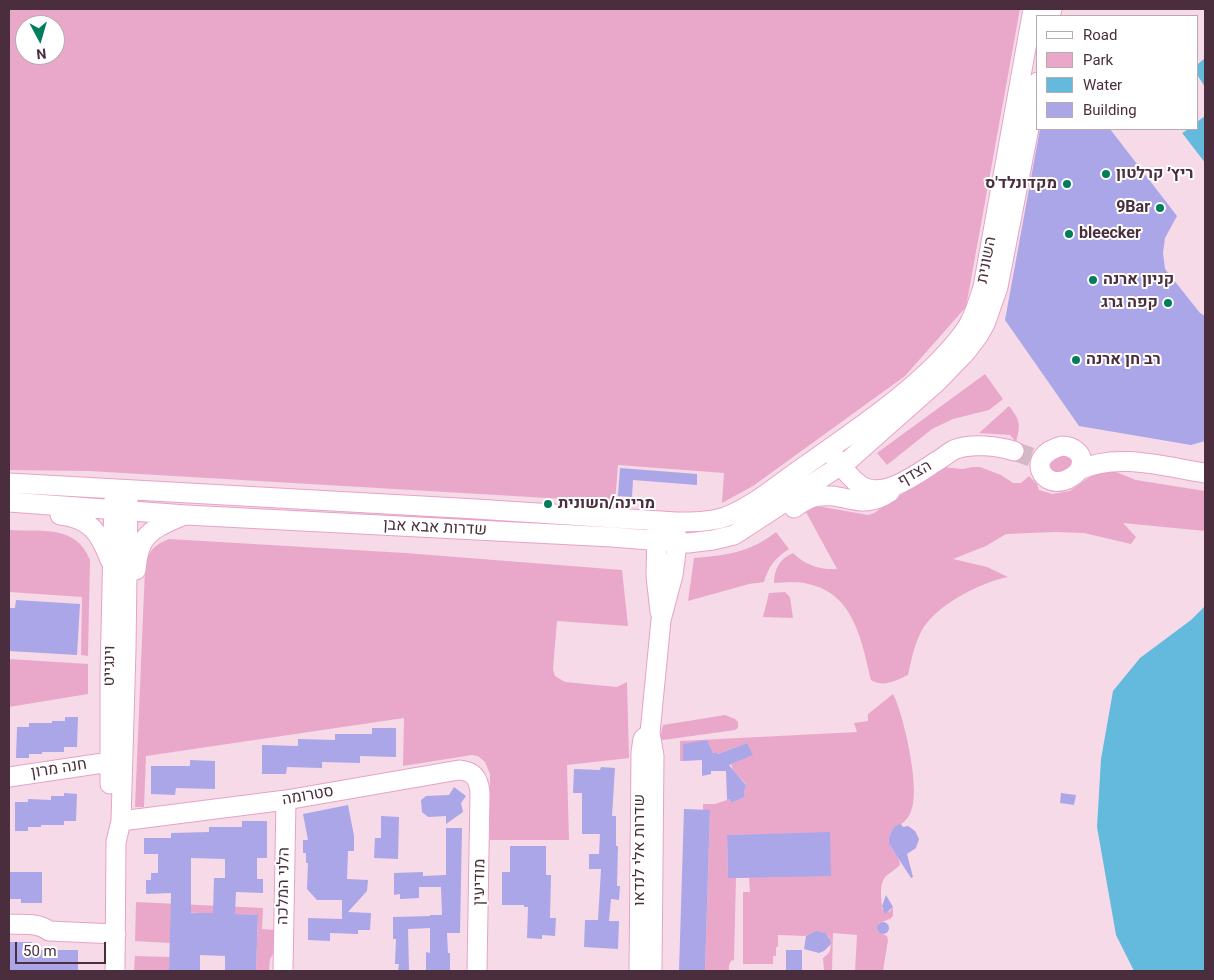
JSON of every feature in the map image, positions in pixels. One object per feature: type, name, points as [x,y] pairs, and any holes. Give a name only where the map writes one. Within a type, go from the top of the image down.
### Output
[{"type":"street","name":"השונית","points":[[830,449],[896,399],[930,370],[965,331],[975,313],[983,287],[1033,9]]},
{"type":"street","name":"השונית","points":[[840,465],[849,460],[937,382],[966,352],[985,324],[998,287],[1036,92]]},
{"type":"street","name":"הצדף","points":[[830,449],[840,465],[860,485],[866,488],[884,489],[903,483],[957,449],[982,446],[1029,456]]},
{"type":"street","points":[[1029,456],[1062,446],[1133,462],[1205,474]]},
{"type":"street","points":[[1072,448],[1080,455],[1082,461],[1079,470]]},
{"type":"street","name":"שדרות אבא אבן","points":[[9,483],[467,508],[676,522],[704,521],[725,517],[765,494],[830,449]]},
{"type":"street","points":[[1029,456],[1040,464],[1045,477],[1051,481],[1065,480],[1088,466],[1133,462]]},
{"type":"street","name":"שדרות אבא אבן","points":[[14,503],[186,515],[632,539],[657,542],[681,548],[734,535],[840,465]]},
{"type":"street","points":[[734,535],[762,527],[816,496],[870,502],[879,500],[903,483]]},
{"type":"street","name":"וינגייט","points":[[116,971],[116,842],[120,822],[126,650],[121,510],[122,489]]},
{"type":"street","points":[[14,503],[35,511],[72,516],[85,521],[93,528],[104,544],[113,566]]},
{"type":"street","name":"וינגייט","points":[[116,842],[111,823],[110,762],[113,566],[121,510]]},
{"type":"street","points":[[126,650],[135,625],[137,558],[142,544],[153,529],[186,515]]},
{"type":"street","name":"שדרות אלי לנדאו","points":[[657,520],[656,576],[661,620]]},
{"type":"street","name":"שדרות אלי לנדאו","points":[[652,971],[654,756],[650,733],[661,620],[681,548],[676,522]]},
{"type":"street","points":[[632,539],[644,548],[656,566]]},
{"type":"street","name":"שדרות אלי לנדאו","points":[[639,971],[641,752],[643,739],[650,733]]},
{"type":"street","name":"חנה מרון","points":[[9,777],[110,762]]},
{"type":"street","name":"סטרומה","points":[[120,822],[286,800],[459,770],[463,770],[476,777],[479,782],[480,793]]},
{"type":"street","name":"מודיעין","points":[[477,971],[480,793]]},
{"type":"street","name":"הלני המלכה","points":[[283,971],[286,800]]},
{"type":"street","points":[[9,924],[36,925],[43,927],[49,932],[116,934]]},
{"type":"green space","points":[[9,9],[1020,9],[966,307],[905,376],[753,486],[722,503],[724,473],[618,465],[615,502],[89,471],[9,470]]},
{"type":"green space","points":[[985,374],[1003,399],[989,410],[953,419],[932,429],[887,465],[877,453]]},
{"type":"green space","points":[[1009,406],[1018,422],[1019,431],[1016,442],[1010,435],[979,433]]},
{"type":"green space","points":[[1065,453],[1074,460],[1065,474],[1049,471],[1049,459]]},
{"type":"green space","points":[[942,467],[963,469],[980,467],[1001,475],[1013,483],[1021,483],[1029,476],[1037,484],[1039,490],[1052,494],[1070,491],[1094,474],[1111,470],[1136,480],[1205,491],[1205,531],[1123,523],[1136,537],[1131,544],[1084,533],[1006,534],[986,546],[953,559],[987,567],[1008,577],[984,584],[946,605],[926,624],[920,634],[914,649],[908,675],[890,682],[876,682],[871,680],[864,650],[853,621],[846,608],[836,597],[824,589],[808,584],[795,582],[774,583],[775,574],[781,561],[793,553],[813,566],[837,569],[806,512],[814,507],[823,507],[868,515],[874,513]]},
{"type":"green space","points":[[9,530],[56,532],[76,540],[84,548],[90,560],[88,656],[81,655],[82,597],[9,592]]},
{"type":"green space","points":[[776,532],[789,549],[773,563],[764,582],[749,584],[688,601],[694,558],[717,556],[747,549]]},
{"type":"green space","points":[[169,539],[405,553],[622,570],[628,626],[557,621],[553,669],[555,676],[565,682],[617,687],[627,682],[629,758],[567,765],[569,840],[490,840],[490,774],[485,762],[478,756],[472,755],[403,766],[404,718],[146,756],[144,807],[135,807],[145,568],[147,558],[152,550]]},
{"type":"green space","points":[[785,592],[790,597],[793,618],[763,617],[769,593]]},
{"type":"green space","points":[[9,659],[88,664],[88,694],[9,707]]},
{"type":"green space","points":[[893,694],[906,735],[914,787],[914,801],[910,814],[905,821],[892,831],[889,837],[890,845],[900,865],[886,876],[881,888],[882,909],[887,912],[893,907],[893,916],[879,923],[877,927],[878,932],[887,936],[888,940],[883,971],[855,971],[857,935],[833,933],[832,970],[824,970],[823,958],[828,954],[831,944],[830,938],[822,932],[804,936],[778,935],[778,947],[776,947],[776,956],[773,956],[773,964],[743,964],[743,892],[750,892],[749,878],[736,878],[734,960],[729,965],[729,971],[705,971],[710,810],[703,810],[703,804],[715,804],[730,799],[731,803],[745,797],[746,784],[733,770],[731,764],[752,755],[747,743],[718,754],[717,752],[713,753],[706,740],[683,761],[680,761],[680,741],[857,732],[854,723],[868,721],[868,714]],"holes":[[[830,833],[728,878],[727,835]]]},
{"type":"green space","points":[[725,715],[738,722],[738,728],[735,730],[663,740],[660,738],[663,725]]},
{"type":"green space","points":[[136,902],[263,908],[262,929],[275,930],[275,951],[270,959],[269,971],[256,971],[258,915],[171,912],[170,943],[135,941]]},
{"type":"green space","points":[[135,956],[170,957],[169,971],[134,971]]},
{"type":"water","points":[[1205,58],[1205,87],[1199,78],[1199,63]]},
{"type":"water","points":[[1205,116],[1205,163],[1182,133],[1186,130],[1199,130],[1199,120]]},
{"type":"water","points":[[1205,606],[1205,971],[1134,971],[1116,935],[1097,827],[1101,759],[1113,691],[1140,658],[1191,620]]},
{"type":"pier","points":[[1186,130],[1182,133],[1205,163],[1205,166],[1179,135],[1180,132]]},
{"type":"building","name":"קניון ארנה","points":[[1040,130],[1111,130],[1177,216],[1165,238],[1163,253],[1165,269],[1200,313],[1205,316],[1205,441],[1191,445],[1079,426],[1005,320]]},
{"type":"building","points":[[620,468],[697,474],[697,485],[633,480],[632,497],[618,496]]},
{"type":"building","points":[[16,600],[80,604],[77,655],[9,651],[9,608],[15,608]]},
{"type":"building","points":[[65,717],[78,717],[77,747],[64,747],[64,752],[42,752],[42,754],[29,754],[29,758],[16,758],[17,727],[29,727],[29,723],[65,721]]},
{"type":"building","points":[[372,728],[396,728],[396,757],[360,756],[360,763],[322,762],[322,768],[287,767],[286,774],[262,774],[262,745],[298,746],[298,739],[335,740],[335,734],[372,734]]},
{"type":"building","points":[[707,740],[713,753],[717,752],[718,754],[747,743],[753,755],[729,765],[746,785],[745,797],[731,803],[730,799],[727,800],[726,771],[711,771],[711,774],[702,776],[702,760],[683,761],[683,744]]},
{"type":"building","points":[[190,760],[215,761],[215,789],[176,788],[175,795],[151,794],[151,766],[190,766]]},
{"type":"building","points":[[601,767],[615,768],[612,816],[616,816],[616,846],[618,846],[617,886],[620,886],[619,900],[611,899],[609,921],[619,921],[618,949],[584,947],[585,920],[598,920],[601,869],[589,869],[589,854],[599,854],[600,834],[582,834],[582,793],[573,793],[574,769],[600,770]]},
{"type":"building","points":[[454,787],[466,796],[461,803],[463,812],[446,824],[446,816],[428,817],[422,812],[421,800],[426,796],[449,795]]},
{"type":"building","points":[[64,793],[77,794],[76,821],[64,821],[64,825],[28,827],[28,831],[15,831],[15,802],[28,802],[28,799],[51,800],[51,796],[64,796]]},
{"type":"building","points":[[1061,793],[1076,795],[1074,805],[1060,803]]},
{"type":"building","points":[[348,805],[354,836],[354,851],[348,851],[347,879],[368,880],[367,891],[348,912],[371,913],[370,930],[358,930],[358,934],[330,933],[330,941],[308,940],[308,918],[342,919],[342,900],[317,900],[307,889],[308,863],[306,863],[306,853],[303,853],[303,840],[308,840],[303,814]]},
{"type":"building","points":[[684,809],[710,810],[705,971],[679,971]]},
{"type":"building","points":[[381,816],[399,817],[398,859],[374,858],[375,838],[381,838]]},
{"type":"building","points":[[242,821],[267,821],[267,858],[257,858],[257,879],[263,879],[263,893],[236,892],[235,914],[258,915],[256,971],[225,971],[225,956],[200,955],[200,971],[169,971],[171,893],[146,894],[146,880],[151,880],[151,873],[158,873],[158,854],[144,854],[144,838],[171,838],[171,833],[209,832],[209,827],[242,827]],"holes":[[[191,858],[225,859],[225,878],[214,878],[213,913],[191,913]]]},
{"type":"building","points":[[901,824],[903,827],[908,826],[915,831],[919,839],[916,848],[907,854],[913,877],[911,878],[889,844],[891,832],[895,826]]},
{"type":"building","points":[[446,828],[462,828],[460,933],[447,933],[450,971],[426,971],[426,952],[430,953],[430,928],[408,929],[409,971],[398,971],[399,964],[395,964],[396,939],[393,939],[393,917],[442,915],[441,887],[419,887],[419,898],[400,899],[400,894],[394,895],[394,873],[423,872],[423,876],[446,875]]},
{"type":"building","points":[[830,832],[831,876],[728,878],[727,835]]},
{"type":"building","points":[[510,846],[546,846],[546,875],[551,875],[550,918],[556,918],[555,936],[542,935],[542,939],[527,938],[528,907],[524,907],[524,905],[502,905],[502,872],[510,872]]},
{"type":"building","points":[[9,872],[42,872],[42,903],[21,903],[21,899],[9,899]]},
{"type":"building","points":[[886,895],[893,907],[885,914],[882,906]]},
{"type":"building","points":[[881,922],[885,922],[889,928],[885,934],[881,934],[877,930],[877,926]]},
{"type":"building","points":[[816,931],[825,933],[830,939],[831,944],[819,953],[804,949],[806,936]]},
{"type":"building","points":[[9,942],[32,942],[31,950],[78,950],[78,971],[9,971]]},
{"type":"building","points":[[786,950],[802,950],[802,971],[786,971]]},
{"type":"tunnel","points":[[1014,451],[1031,457]]},
{"type":"place","name":"ריץ׳ קרלטון","points":[[1106,174]]},
{"type":"place","name":"מקדונלד'ס","points":[[1067,184]]},
{"type":"place","name":"9Bar","points":[[1160,208]]},
{"type":"place","name":"bleecker","points":[[1069,234]]},
{"type":"place","name":"קניון ארנה","points":[[1093,280]]},
{"type":"place","name":"קפה גרג","points":[[1168,303]]},
{"type":"place","name":"רב חן ארנה","points":[[1076,360]]},
{"type":"place","name":"מרינה/השונית","points":[[548,504]]}]
